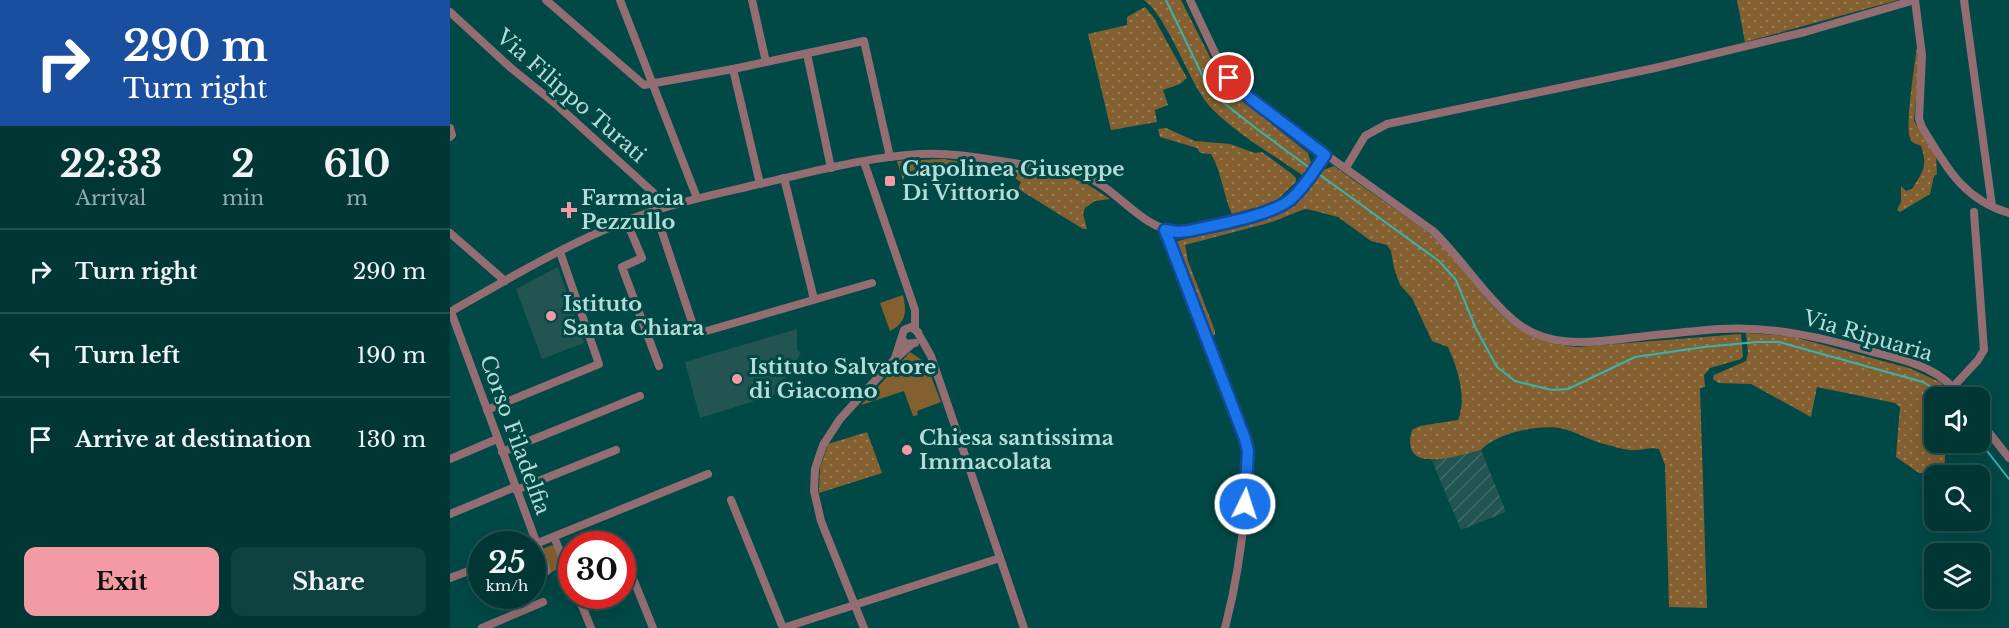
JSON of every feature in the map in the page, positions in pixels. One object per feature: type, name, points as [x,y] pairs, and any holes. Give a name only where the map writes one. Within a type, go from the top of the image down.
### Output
[{"type":"street","points":[[546,0],[640,84],[654,85],[864,41],[890,158]]},
{"type":"street","points":[[620,0],[698,198]]},
{"type":"street","points":[[752,0],[766,62]]},
{"type":"street","name":"Via Ripuaria","points":[[1190,0],[1215,53],[1233,82],[1251,99],[1325,155],[1433,231],[1454,251],[1513,320],[1544,338],[1576,343],[1720,329],[1755,328],[1784,331],[1829,340],[1900,359],[1927,369],[1953,387]]},
{"type":"street","points":[[1346,168],[1365,136],[1387,124],[1654,68],[1805,32],[1915,0],[1922,54],[1919,119],[1962,188],[1976,198],[2009,213]]},
{"type":"street","points":[[1964,0],[1992,206]]},
{"type":"street","name":"Via Filippo Turati","points":[[450,12],[668,206]]},
{"type":"street","points":[[807,54],[831,168]]},
{"type":"street","points":[[733,69],[760,184]]},
{"type":"street","points":[[450,128],[452,135],[450,137]]},
{"type":"street","points":[[450,312],[560,252],[626,220],[698,198],[864,162],[920,154],[952,154],[1073,172],[1094,181],[1153,224],[1165,230],[1178,232],[1269,211],[1292,199],[1325,155]]},
{"type":"street","points":[[864,162],[916,317],[918,339],[893,361],[836,426],[823,445],[815,469],[816,503],[864,628]]},
{"type":"street","points":[[784,178],[814,299]]},
{"type":"street","points":[[655,211],[696,334],[872,283]]},
{"type":"street","points":[[1953,387],[1978,360],[1984,350],[1974,212]]},
{"type":"street","points":[[626,220],[642,258],[622,267],[659,366]]},
{"type":"street","points":[[1165,230],[1248,451],[1247,487],[1236,588],[1225,628]]},
{"type":"street","points":[[450,233],[505,281]]},
{"type":"street","points":[[487,410],[599,364],[560,252]]},
{"type":"street","points":[[893,361],[912,305]]},
{"type":"street","name":"Corso Filadelfia","points":[[450,312],[529,531]]},
{"type":"street","points":[[906,328],[917,331],[926,345],[1024,628]]},
{"type":"street","points":[[902,339],[906,344],[913,344],[932,364]]},
{"type":"street","points":[[502,452],[640,396]]},
{"type":"street","points":[[1990,434],[2009,458]]},
{"type":"street","points":[[450,459],[497,439]]},
{"type":"street","points":[[450,514],[615,450]]},
{"type":"street","points":[[546,540],[708,474]]},
{"type":"street","points":[[731,500],[783,628],[1000,558]]},
{"type":"street","points":[[554,537],[558,547]]},
{"type":"street","points":[[450,578],[468,571]]},
{"type":"street","points":[[636,586],[653,628]]},
{"type":"street","points":[[482,628],[527,609]]},
{"type":"street","points":[[583,609],[591,628]]},
{"type":"shaded area","points":[[1144,0],[1181,0],[1220,77],[1249,106],[1308,153],[1311,163],[1302,175],[1236,129],[1212,109],[1197,88],[1160,18]]},
{"type":"shaded area","points":[[1737,0],[1898,0],[1745,42]]},
{"type":"shaded area","points":[[1145,7],[1154,18],[1187,78],[1180,84],[1163,90],[1168,105],[1155,110],[1157,122],[1111,130],[1088,34],[1127,25],[1127,17]]},
{"type":"shaded area","points":[[1917,46],[1919,65],[1914,121],[1936,155],[1937,174],[1934,176],[1930,194],[1900,212],[1897,210],[1901,202],[1901,186],[1906,191],[1912,189],[1922,173],[1924,164],[1921,146],[1912,141],[1909,131],[1909,108]]},
{"type":"shaded area","points":[[1166,128],[1195,141],[1230,144],[1255,153],[1262,152],[1292,174],[1296,182],[1274,203],[1232,214],[1218,168],[1211,154],[1200,153],[1197,148],[1160,137],[1158,129]]},
{"type":"shaded area","points":[[943,159],[1072,178],[1087,184],[1110,199],[1095,201],[1085,208],[1083,214],[1087,229],[1083,229],[1018,189],[1021,182],[1011,175],[999,172],[975,174],[924,168],[905,174],[903,180],[897,161]]},
{"type":"shaded area","points":[[1334,166],[1431,235],[1494,307],[1509,322],[1528,334],[1550,342],[1578,347],[1741,334],[1743,356],[1741,359],[1710,368],[1704,375],[1705,387],[1700,388],[1707,608],[1669,607],[1665,465],[1659,449],[1625,449],[1597,442],[1564,429],[1544,427],[1508,434],[1481,450],[1446,458],[1433,460],[1414,454],[1410,445],[1412,430],[1420,426],[1458,420],[1462,402],[1455,365],[1448,347],[1432,341],[1412,298],[1400,285],[1391,251],[1387,245],[1371,241],[1338,217],[1307,209],[1272,222],[1185,245],[1188,261],[1215,331],[1215,335],[1210,336],[1175,242],[1280,213],[1295,206],[1323,170]]},
{"type":"shaded area","name":"Istituto Santa Chiara","points":[[558,267],[584,343],[542,359],[516,289]]},
{"type":"shaded area","points":[[903,295],[904,316],[902,321],[890,331],[880,303]]},
{"type":"shaded area","name":"Istituto Salvatore di Giacomo","points":[[797,329],[797,350],[801,353],[774,395],[700,418],[685,362]]},
{"type":"shaded area","points":[[1746,333],[1790,336],[1909,368],[1940,382],[1945,387],[1924,387],[1924,453],[1945,453],[1945,465],[1924,465],[1924,473],[1919,473],[1896,457],[1900,407],[1895,403],[1817,387],[1811,417],[1751,384],[1719,383],[1713,379],[1714,375],[1746,361],[1748,353]]},
{"type":"shaded area","points":[[910,352],[926,363],[941,402],[917,411],[918,415],[913,416],[904,391],[861,405]]},
{"type":"shaded area","points":[[867,432],[882,473],[819,493],[820,468],[828,444]]},
{"type":"shaded area","points":[[1481,450],[1506,512],[1461,530],[1432,461]]},
{"type":"shaded area","points":[[554,546],[558,555],[558,569],[550,573],[546,561],[546,547]]},
{"type":"waterway","points":[[1166,0],[1206,83],[1220,100],[1311,169]]},
{"type":"waterway","points":[[1316,172],[1439,261],[1456,280],[1476,329],[1497,367],[1515,381],[1552,390],[1568,389],[1635,357],[1704,347],[1779,342],[1923,382],[1932,387]]},
{"type":"waterway","points":[[1989,453],[2009,479]]},
{"type":"place","name":"Capolinea Giuseppe Di Vittorio","points":[[890,181]]},
{"type":"place","name":"Farmacia Pezzullo","points":[[569,210]]},
{"type":"place","name":"Istituto Santa Chiara","points":[[551,316]]},
{"type":"place","name":"Istituto Salvatore di Giacomo","points":[[737,379]]},
{"type":"place","name":"Chiesa santissima Immacolata","points":[[907,450]]},
{"type":"route","points":[[1229,78],[1265,111],[1325,155],[1299,191],[1284,205],[1269,211],[1189,231],[1165,230],[1245,439],[1248,451],[1245,504]]}]
